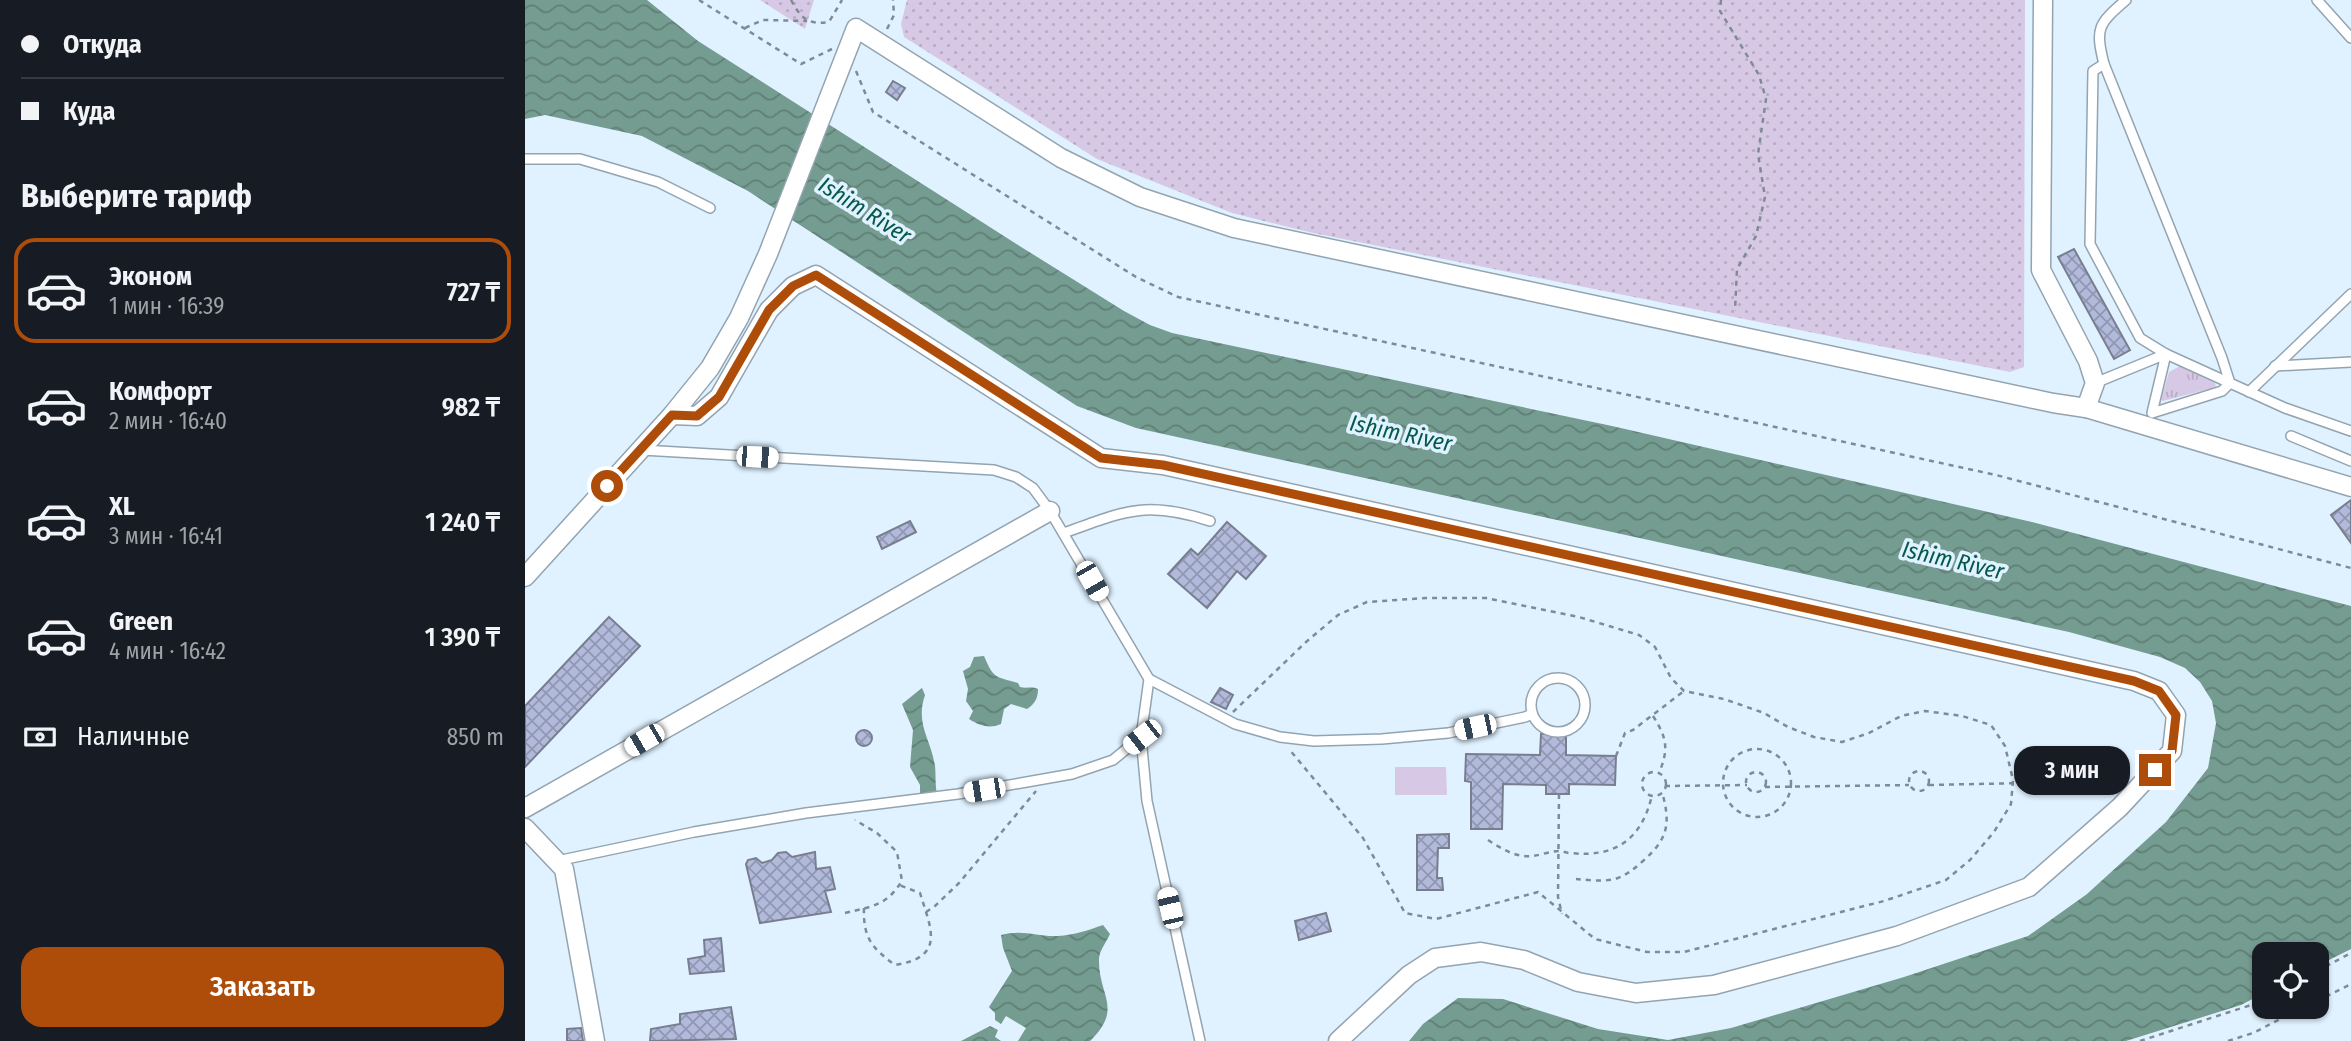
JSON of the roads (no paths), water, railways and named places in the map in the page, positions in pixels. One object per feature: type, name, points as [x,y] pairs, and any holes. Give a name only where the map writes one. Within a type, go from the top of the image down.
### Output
[{"type":"street","points":[[2043,0],[2041,270],[2088,361],[2095,383],[2086,408]]},
{"type":"street","points":[[525,577],[672,415],[711,368],[739,318],[768,254],[838,56],[856,28],[882,42],[1061,158],[1140,197],[1234,228],[2086,408],[2351,487]]},
{"type":"street","points":[[672,415],[697,416],[719,397],[769,310],[793,286],[816,275],[1101,458],[1163,465],[2134,681],[2159,691],[2176,715],[2172,751],[2120,807],[2029,887],[1897,936],[1714,985],[1636,993],[1578,982],[1524,960],[1481,952],[1435,958],[1409,975],[1338,1041]]},
{"type":"street","points":[[525,808],[1050,511]]},
{"type":"street","points":[[525,828],[564,869],[595,1041]]},
{"type":"lane","points":[[2126,0],[2104,19],[2099,28],[2098,40],[2104,64],[2230,383]]},
{"type":"lane","points":[[2317,0],[2351,38]]},
{"type":"lane","points":[[2104,64],[2093,71],[2089,244],[2140,338],[2166,354],[2285,408],[2351,431]]},
{"type":"lane","points":[[525,159],[580,159],[658,182],[710,208]]},
{"type":"lane","points":[[2249,392],[2351,294]]},
{"type":"lane","points":[[2095,383],[2166,354]]},
{"type":"lane","points":[[2166,354],[2152,413],[2222,391],[2230,383]]},
{"type":"lane","points":[[2275,366],[2351,362]]},
{"type":"lane","points":[[2291,436],[2351,461]]},
{"type":"lane","points":[[640,450],[994,470],[1016,477],[1033,488],[1050,511],[1149,679],[1225,719],[1280,737],[1328,740],[1448,733],[1532,714]]},
{"type":"lane","points":[[1064,533],[1114,515],[1140,509],[1183,512],[1209,521]]},
{"type":"lane","points":[[1554,678],[1569,680],[1581,690],[1585,705],[1581,720],[1570,730],[1555,732],[1540,726],[1532,714],[1532,698],[1540,685],[1554,678]]},
{"type":"lane","points":[[1149,679],[1142,737],[1147,801],[1200,1041]]},
{"type":"lane","points":[[557,861],[694,832],[832,810],[958,794],[1072,774],[1113,760],[1142,737]]},
{"type":"water","name":"Ishim River","points":[[525,0],[647,0],[698,41],[1018,245],[1124,311],[1172,333],[1612,426],[2032,522],[2351,606],[2351,949],[2329,960],[2329,942],[2252,942],[2252,999],[2126,1041],[1409,1041],[1423,1024],[1458,998],[1503,999],[1598,1029],[1668,1040],[1731,1028],[1904,977],[2028,936],[2087,894],[2166,822],[2208,768],[2216,723],[2212,701],[2200,682],[2185,668],[2160,657],[2069,632],[1136,428],[1077,406],[748,191],[642,136],[545,115],[525,119]]},
{"type":"water","points":[[984,656],[996,676],[1018,683],[1020,687],[1038,689],[1030,707],[1027,709],[1011,704],[1004,709],[1001,724],[993,726],[981,725],[969,719],[973,711],[966,701],[968,689],[963,671],[970,667],[974,657]]},
{"type":"water","points":[[922,688],[925,695],[922,705],[923,723],[935,766],[937,794],[920,795],[920,785],[910,767],[913,730],[902,704]]},
{"type":"water","points":[[1103,925],[1110,934],[1099,959],[1108,1010],[1100,1030],[1090,1041],[1018,1041],[1026,1028],[1006,1016],[1001,1024],[995,1020],[995,1013],[989,1007],[1012,971],[1001,935],[1064,935]]},
{"type":"water","points":[[990,1026],[998,1030],[995,1037],[1001,1041],[961,1041]]}]
